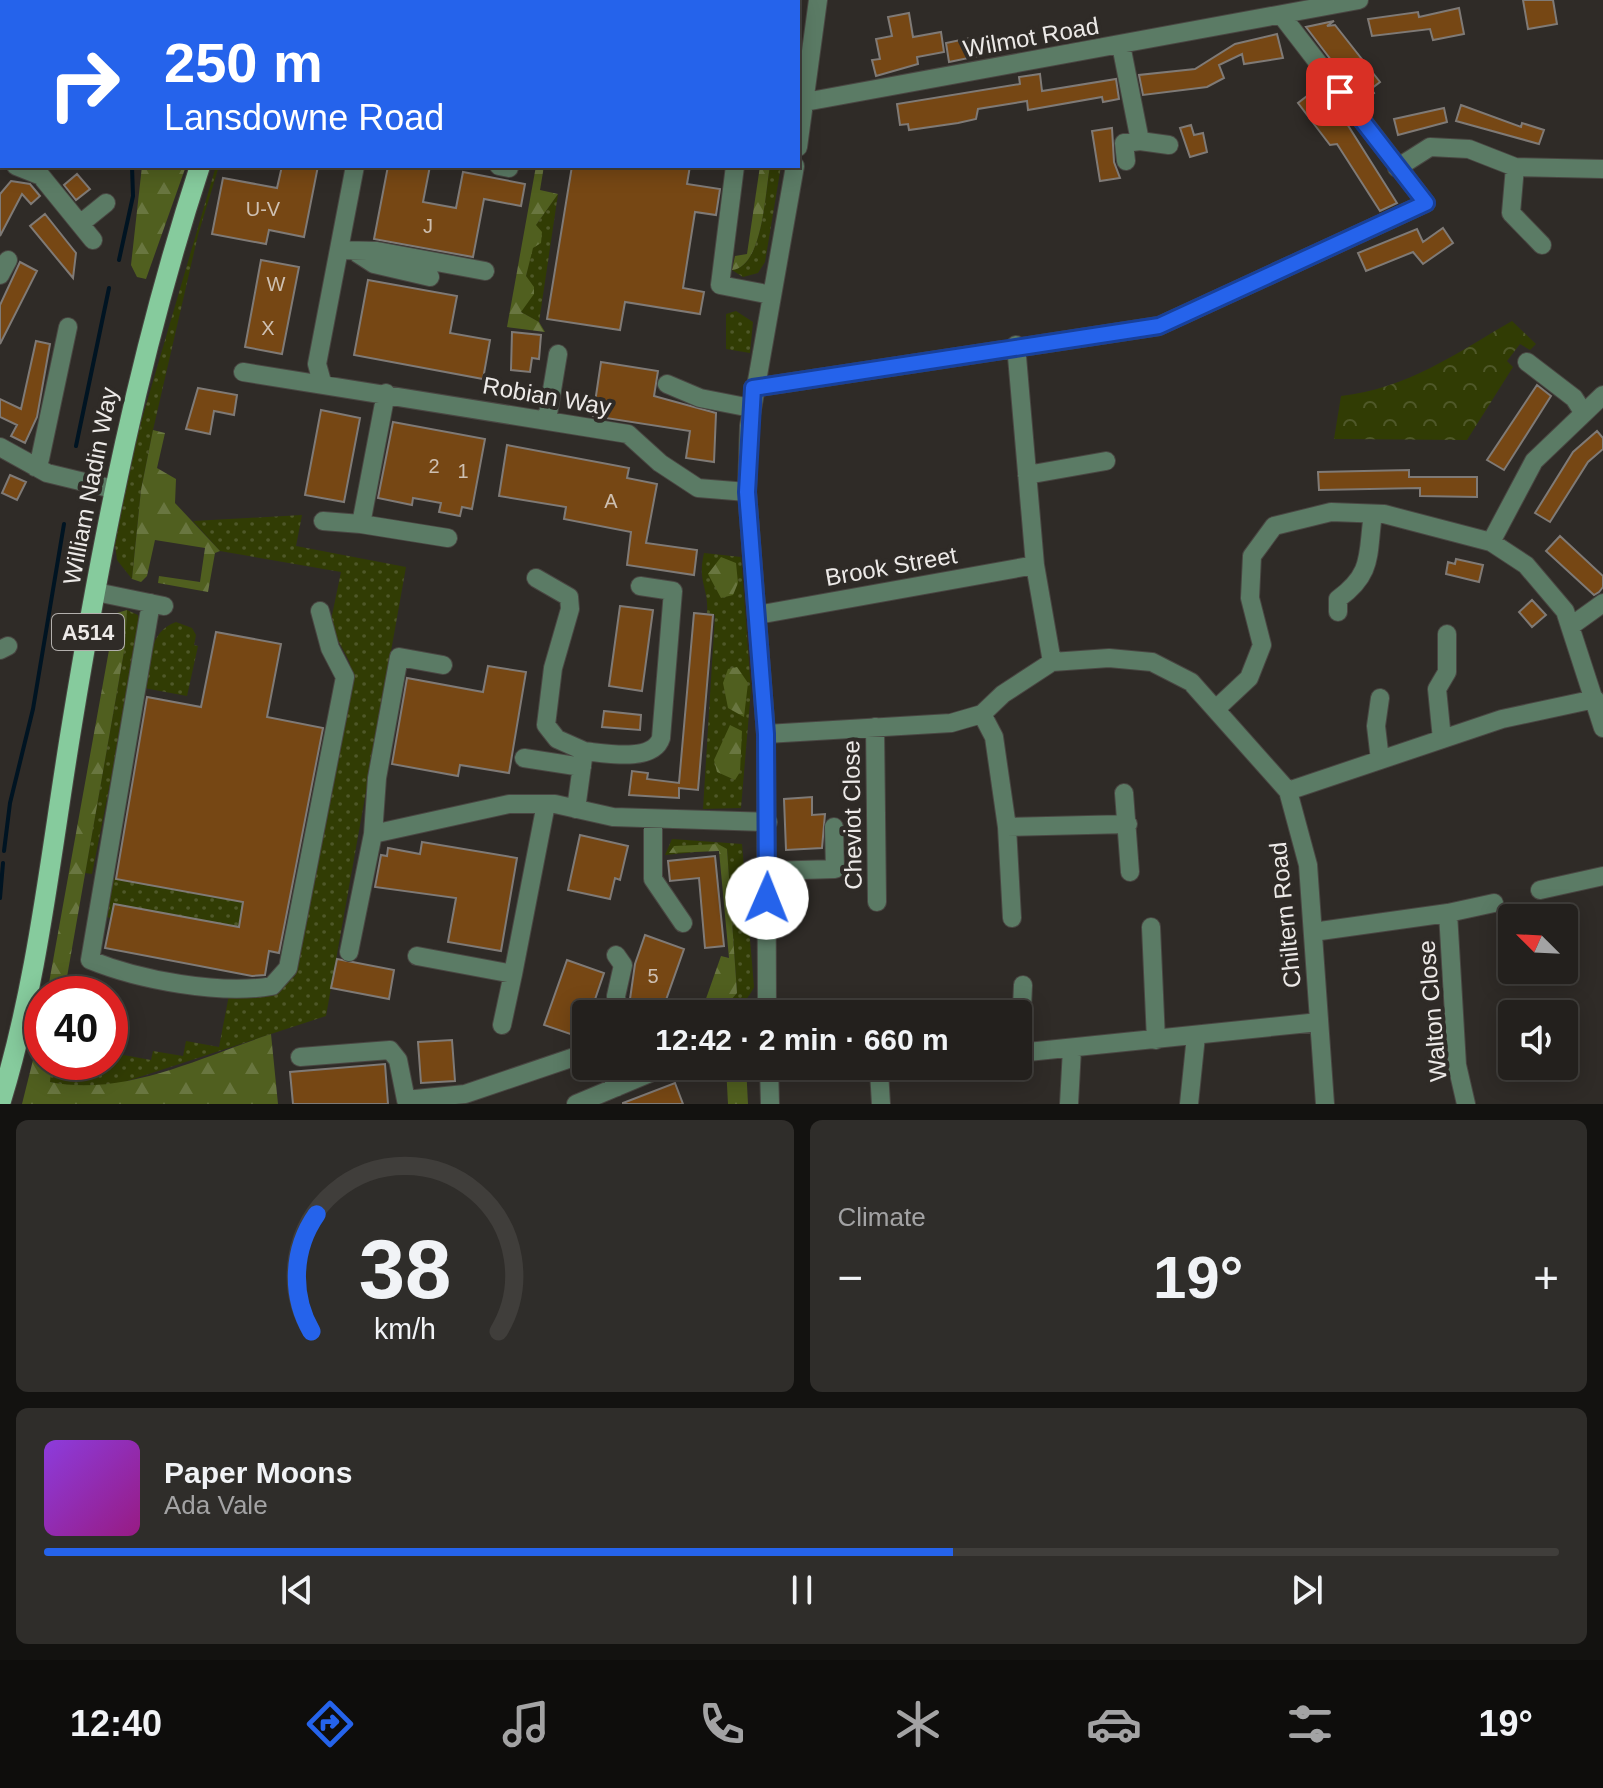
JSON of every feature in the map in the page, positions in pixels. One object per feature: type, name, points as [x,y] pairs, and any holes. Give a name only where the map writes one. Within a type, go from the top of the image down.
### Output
[{"type":"main road","name":"William Nadin Way","points":[[0,1104],[25,1004],[113,489],[146,343],[199,168]]},
{"type":"street","points":[[800,134],[818,0]]},
{"type":"street","name":"Wilmot Road","points":[[805,102],[1359,0]]},
{"type":"street","points":[[753,388],[1016,345],[1159,326],[1426,203],[1282,16]]},
{"type":"street","points":[[1121,45],[1140,141]]},
{"type":"street","points":[[1126,161],[1124,143],[1140,141],[1169,145]]},
{"type":"street","points":[[1397,168],[1430,147],[1469,149],[1515,167],[1603,169]]},
{"type":"street","points":[[1515,167],[1511,213],[1542,245]]},
{"type":"street","points":[[21,168],[41,176],[93,240]]},
{"type":"street","points":[[322,382],[317,364],[348,252],[355,168]]},
{"type":"street","points":[[735,168],[720,285],[772,295]]},
{"type":"street","points":[[767,1000],[766,734],[747,492],[753,388],[795,168]]},
{"type":"street","points":[[80,224],[106,203]]},
{"type":"street","points":[[348,252],[377,251],[485,271]]},
{"type":"street","points":[[348,252],[374,264],[430,277]]},
{"type":"street","points":[[35,467],[40,459],[68,327]]},
{"type":"street","points":[[1016,345],[1035,565],[1052,662]]},
{"type":"street","points":[[547,420],[558,354]]},
{"type":"street","points":[[1527,362],[1574,398],[1583,412]]},
{"type":"street","name":"Robian Way","points":[[243,372],[322,382],[628,434],[660,463],[698,488],[747,492]]},
{"type":"street","points":[[667,384],[700,398],[751,408]]},
{"type":"street","points":[[361,524],[386,393]]},
{"type":"street","points":[[1491,542],[1534,461],[1603,395]]},
{"type":"street","points":[[0,447],[35,467],[113,489]]},
{"type":"street","points":[[1027,475],[1106,461]]},
{"type":"street","points":[[1217,708],[1249,678],[1262,645],[1250,598],[1252,556],[1274,526],[1331,512],[1373,514],[1491,542],[1526,565],[1565,611],[1603,728]]},
{"type":"street","points":[[1338,612],[1338,599],[1357,585],[1368,569],[1373,514]]},
{"type":"street","points":[[323,521],[448,538]]},
{"type":"street","name":"Brook Street","points":[[757,615],[1035,565]]},
{"type":"street","points":[[536,578],[569,597],[570,609],[553,668],[546,725],[557,739],[583,759]]},
{"type":"street","points":[[524,758],[583,759],[651,751],[658,746],[673,591],[640,586]]},
{"type":"street","points":[[96,592],[158,605],[90,960],[113,970],[241,992],[272,986],[288,968],[345,677],[330,648],[320,611]]},
{"type":"street","points":[[1571,626],[1603,603]]},
{"type":"street","points":[[1442,739],[1437,689],[1447,672],[1447,634]]},
{"type":"street","points":[[349,952],[373,834],[377,778],[399,657],[443,665]]},
{"type":"street","name":"Chiltern Road","points":[[766,734],[951,723],[982,714],[1003,694],[1052,662],[1109,658],[1152,662],[1191,682],[1288,791],[1308,865],[1325,1104]]},
{"type":"street","points":[[1380,698],[1376,726],[1380,760]]},
{"type":"street","points":[[1288,791],[1502,719],[1595,699]]},
{"type":"street","points":[[982,714],[994,737],[1007,827],[1012,918]]},
{"type":"street","name":"Cheviot Close","points":[[875,727],[877,902]]},
{"type":"street","points":[[576,809],[583,759]]},
{"type":"street","points":[[1124,793],[1130,872]]},
{"type":"street","points":[[373,834],[482,808],[546,804],[613,817],[768,822]]},
{"type":"street","points":[[502,1025],[546,804]]},
{"type":"street","points":[[653,820],[653,879],[683,923]]},
{"type":"street","points":[[1007,827],[1128,824]]},
{"type":"street","points":[[767,871],[835,869],[834,827]]},
{"type":"street","points":[[1540,890],[1603,876]]},
{"type":"street","name":"Walton Close","points":[[1313,932],[1448,913],[1494,903]]},
{"type":"street","name":"Walton Close","points":[[1448,913],[1457,1065],[1466,1104]]},
{"type":"street","points":[[1151,927],[1156,1040]]},
{"type":"street","points":[[616,955],[623,965],[616,1000]]},
{"type":"street","points":[[417,956],[513,974]]},
{"type":"street","points":[[1022,1000],[1023,985]]},
{"type":"street","points":[[1032,1052],[1319,1022]]},
{"type":"street","points":[[1189,1104],[1196,1036]]},
{"type":"street","points":[[1069,1104],[1072,1049]]},
{"type":"street","points":[[300,1057],[390,1050],[398,1060],[406,1102],[466,1099],[572,1058]]},
{"type":"street","points":[[614,1080],[617,1087]]},
{"type":"street","points":[[576,1104],[634,1080]]},
{"type":"street","points":[[769,1080],[770,1104]]},
{"type":"street","points":[[880,1080],[881,1104]]},
{"type":"green space","points":[[142,168],[185,168],[146,279],[137,277],[131,265]]},
{"type":"green space","points":[[215,168],[218,168],[198,235],[153,430],[141,490],[132,579],[117,560],[115,545],[127,470]]},
{"type":"green space","points":[[536,168],[544,168],[540,190],[558,194],[536,225],[542,232],[541,243],[533,248],[526,276],[534,287],[534,294],[521,312],[539,322],[545,332],[507,327]]},
{"type":"green space","points":[[760,168],[770,168],[756,243],[742,266],[732,270],[735,256],[747,254]]},
{"type":"green space","points":[[770,168],[781,168],[765,262],[758,273],[743,277],[732,270],[742,266],[750,256],[764,210]]},
{"type":"green space","points":[[558,194],[539,322],[521,312],[529,284],[526,276],[536,225]]},
{"type":"green space","points":[[736,311],[753,322],[750,353],[726,349],[726,314]]},
{"type":"green space","points":[[1512,321],[1536,344],[1530,350],[1520,344],[1507,361],[1513,367],[1467,440],[1334,439],[1341,396],[1409,378]]},
{"type":"green space","points":[[153,430],[165,433],[157,468],[176,479],[175,503],[220,551],[215,553],[208,592],[158,583],[159,576],[200,582],[205,548],[155,540],[147,576],[141,582],[132,579],[141,490]]},
{"type":"green space","points":[[302,515],[296,546],[406,567],[326,1016],[118,1084],[78,1087],[50,1082],[128,1080],[128,1056],[151,1060],[153,1051],[183,1056],[186,1041],[219,1047],[229,995],[249,997],[265,994],[295,976],[350,663],[330,625],[341,572],[220,551],[193,521]]},
{"type":"green space","points":[[704,553],[741,557],[751,690],[741,808],[703,809],[715,615],[707,613],[702,578]]},
{"type":"green space","points":[[721,557],[736,563],[738,583],[733,595],[721,598],[708,574]]},
{"type":"green space","points":[[127,610],[138,615],[139,619],[132,674],[92,874],[85,873],[125,646]]},
{"type":"green space","points":[[127,610],[125,646],[67,976],[50,976],[109,650],[117,613]]},
{"type":"green space","points":[[176,622],[192,628],[196,635],[194,645],[198,646],[187,696],[144,688],[155,640],[167,626]]},
{"type":"green space","points":[[737,667],[748,683],[744,717],[728,708],[723,683],[728,669]]},
{"type":"green space","points":[[730,725],[742,731],[740,772],[735,780],[717,772],[714,760]]},
{"type":"green space","points":[[672,839],[742,844],[754,987],[746,1000],[731,1000],[737,993],[727,849],[665,855]]},
{"type":"green space","points":[[718,844],[727,849],[737,993],[731,1000],[706,1000],[721,956],[729,958],[719,851],[669,853],[674,846]]},
{"type":"green space","points":[[109,877],[243,902],[239,927],[114,904],[111,918],[102,916]]},
{"type":"green space","points":[[271,1034],[278,1104],[22,1104],[28,1080],[78,1085],[134,1079]]},
{"type":"green space","points":[[727,1080],[747,1080],[748,1104],[728,1104]]},
{"type":"building","points":[[1523,0],[1553,0],[1557,24],[1528,29]]},
{"type":"building","points":[[1459,8],[1464,34],[1433,40],[1430,29],[1372,36],[1368,19],[1418,12],[1419,17]]},
{"type":"building","points":[[909,13],[913,37],[941,32],[944,52],[917,57],[918,64],[876,76],[872,60],[880,59],[876,39],[892,36],[888,17]]},
{"type":"building","points":[[1334,21],[1327,26],[1335,25],[1380,82],[1371,89],[1374,93],[1363,102],[1306,27]]},
{"type":"building","points":[[1277,34],[1283,58],[1244,64],[1242,54],[1219,65],[1224,78],[1207,87],[1143,95],[1139,75],[1195,69],[1235,44]]},
{"type":"building","points":[[975,37],[978,56],[949,62],[946,43]]},
{"type":"building","points":[[1040,74],[1042,91],[1116,79],[1119,99],[1103,102],[1102,97],[1028,110],[1027,101],[978,109],[976,119],[958,123],[909,130],[908,124],[900,125],[897,104],[1020,84],[1019,77]]},
{"type":"building","points":[[1311,93],[1330,118],[1333,116],[1336,120],[1342,116],[1397,203],[1380,211],[1337,144],[1330,145],[1298,103]]},
{"type":"building","points":[[1461,105],[1521,127],[1522,123],[1544,130],[1539,144],[1456,121]]},
{"type":"building","points":[[1444,108],[1447,122],[1398,135],[1394,119]]},
{"type":"building","points":[[1191,125],[1194,135],[1203,133],[1207,152],[1190,157],[1180,128]]},
{"type":"building","points":[[1112,128],[1114,162],[1120,178],[1100,181],[1092,131]]},
{"type":"building","points":[[282,168],[318,168],[304,237],[269,230],[266,244],[212,234],[223,178],[277,188]]},
{"type":"building","points":[[388,168],[430,168],[423,202],[456,208],[463,172],[525,184],[521,206],[484,199],[473,257],[374,239]]},
{"type":"building","points":[[572,168],[690,168],[687,184],[720,189],[716,215],[695,212],[683,288],[704,292],[700,314],[625,302],[620,330],[547,319]]},
{"type":"building","points":[[77,174],[90,189],[76,200],[64,185]]},
{"type":"building","points":[[11,181],[30,184],[40,196],[31,204],[22,194],[0,236],[0,194]]},
{"type":"building","points":[[45,214],[76,253],[73,278],[30,226]]},
{"type":"building","points":[[1443,228],[1453,243],[1423,264],[1413,252],[1366,271],[1358,253],[1417,229],[1423,242]]},
{"type":"building","points":[[261,260],[299,267],[282,354],[245,347]]},
{"type":"building","points":[[20,262],[37,271],[0,344],[0,305]]},
{"type":"building","points":[[368,280],[457,296],[450,333],[490,340],[483,379],[354,355]]},
{"type":"building","points":[[512,332],[541,335],[539,359],[532,358],[530,372],[511,370]]},
{"type":"building","points":[[36,341],[50,344],[37,417],[25,443],[11,436],[17,425],[0,417],[0,399],[21,409]]},
{"type":"building","points":[[601,362],[658,371],[654,396],[716,413],[714,462],[686,458],[690,431],[593,416]]},
{"type":"building","points":[[1537,385],[1551,396],[1504,470],[1487,460]]},
{"type":"building","points":[[198,388],[237,395],[234,415],[214,411],[210,434],[186,429]]},
{"type":"building","points":[[321,410],[360,418],[344,502],[305,495]]},
{"type":"building","points":[[393,422],[485,439],[472,509],[462,507],[460,516],[439,512],[441,503],[413,498],[412,505],[378,498]]},
{"type":"building","points":[[1597,431],[1603,438],[1603,449],[1588,462],[1550,522],[1535,513],[1573,452]]},
{"type":"building","points":[[507,445],[629,468],[627,478],[657,484],[646,543],[697,550],[694,575],[627,565],[631,532],[564,519],[566,507],[499,496]]},
{"type":"building","points":[[1409,470],[1409,477],[1477,477],[1477,497],[1420,496],[1420,488],[1319,490],[1318,472]]},
{"type":"building","points":[[10,475],[26,482],[17,500],[2,493]]},
{"type":"building","points":[[1560,536],[1603,576],[1603,587],[1599,592],[1594,595],[1546,551]]},
{"type":"building","points":[[1456,559],[1483,565],[1479,582],[1446,574],[1448,562],[1455,564]]},
{"type":"building","points":[[1532,600],[1546,615],[1532,627],[1519,612]]},
{"type":"building","points":[[620,606],[653,610],[642,691],[609,686]]},
{"type":"building","points":[[694,613],[713,615],[698,790],[679,788],[679,798],[629,795],[632,771],[648,773],[647,779],[679,783]]},
{"type":"building","points":[[216,632],[281,644],[267,717],[323,728],[279,953],[269,951],[265,975],[252,976],[105,948],[114,904],[239,927],[243,902],[116,879],[147,697],[201,707]]},
{"type":"building","points":[[488,666],[526,672],[509,773],[460,765],[458,776],[392,764],[407,678],[483,692]]},
{"type":"building","points":[[604,711],[641,715],[640,730],[602,727]]},
{"type":"building","points":[[812,797],[812,815],[825,814],[822,848],[786,850],[784,799]]},
{"type":"building","points":[[580,835],[628,846],[620,880],[615,878],[610,899],[568,890]]},
{"type":"building","points":[[422,842],[517,858],[501,951],[448,942],[456,898],[375,887],[381,855],[387,856],[388,848],[420,854]]},
{"type":"building","points":[[715,856],[724,946],[705,948],[699,878],[670,881],[668,861]]},
{"type":"building","points":[[645,935],[684,949],[666,1000],[630,1000],[635,964]]},
{"type":"building","points":[[337,959],[394,970],[389,999],[331,988]]},
{"type":"building","points":[[567,960],[604,973],[595,1000],[572,1000],[572,1035],[544,1025]]},
{"type":"building","points":[[452,1040],[455,1081],[421,1083],[418,1042]]},
{"type":"building","points":[[385,1064],[388,1104],[293,1104],[290,1072]]},
{"type":"building","points":[[675,1083],[683,1104],[623,1104],[623,1103]]},
{"type":"waterway","points":[[119,260],[133,196],[132,168]]},
{"type":"waterway","points":[[76,446],[109,288]]},
{"type":"waterway","points":[[4,851],[10,803],[33,709],[64,524]]},
{"type":"waterway","points":[[0,898],[3,863]]},
{"type":"route","points":[[767,898],[766,734],[747,492],[753,388],[1016,345],[1159,326],[1426,203],[1340,92]]}]
